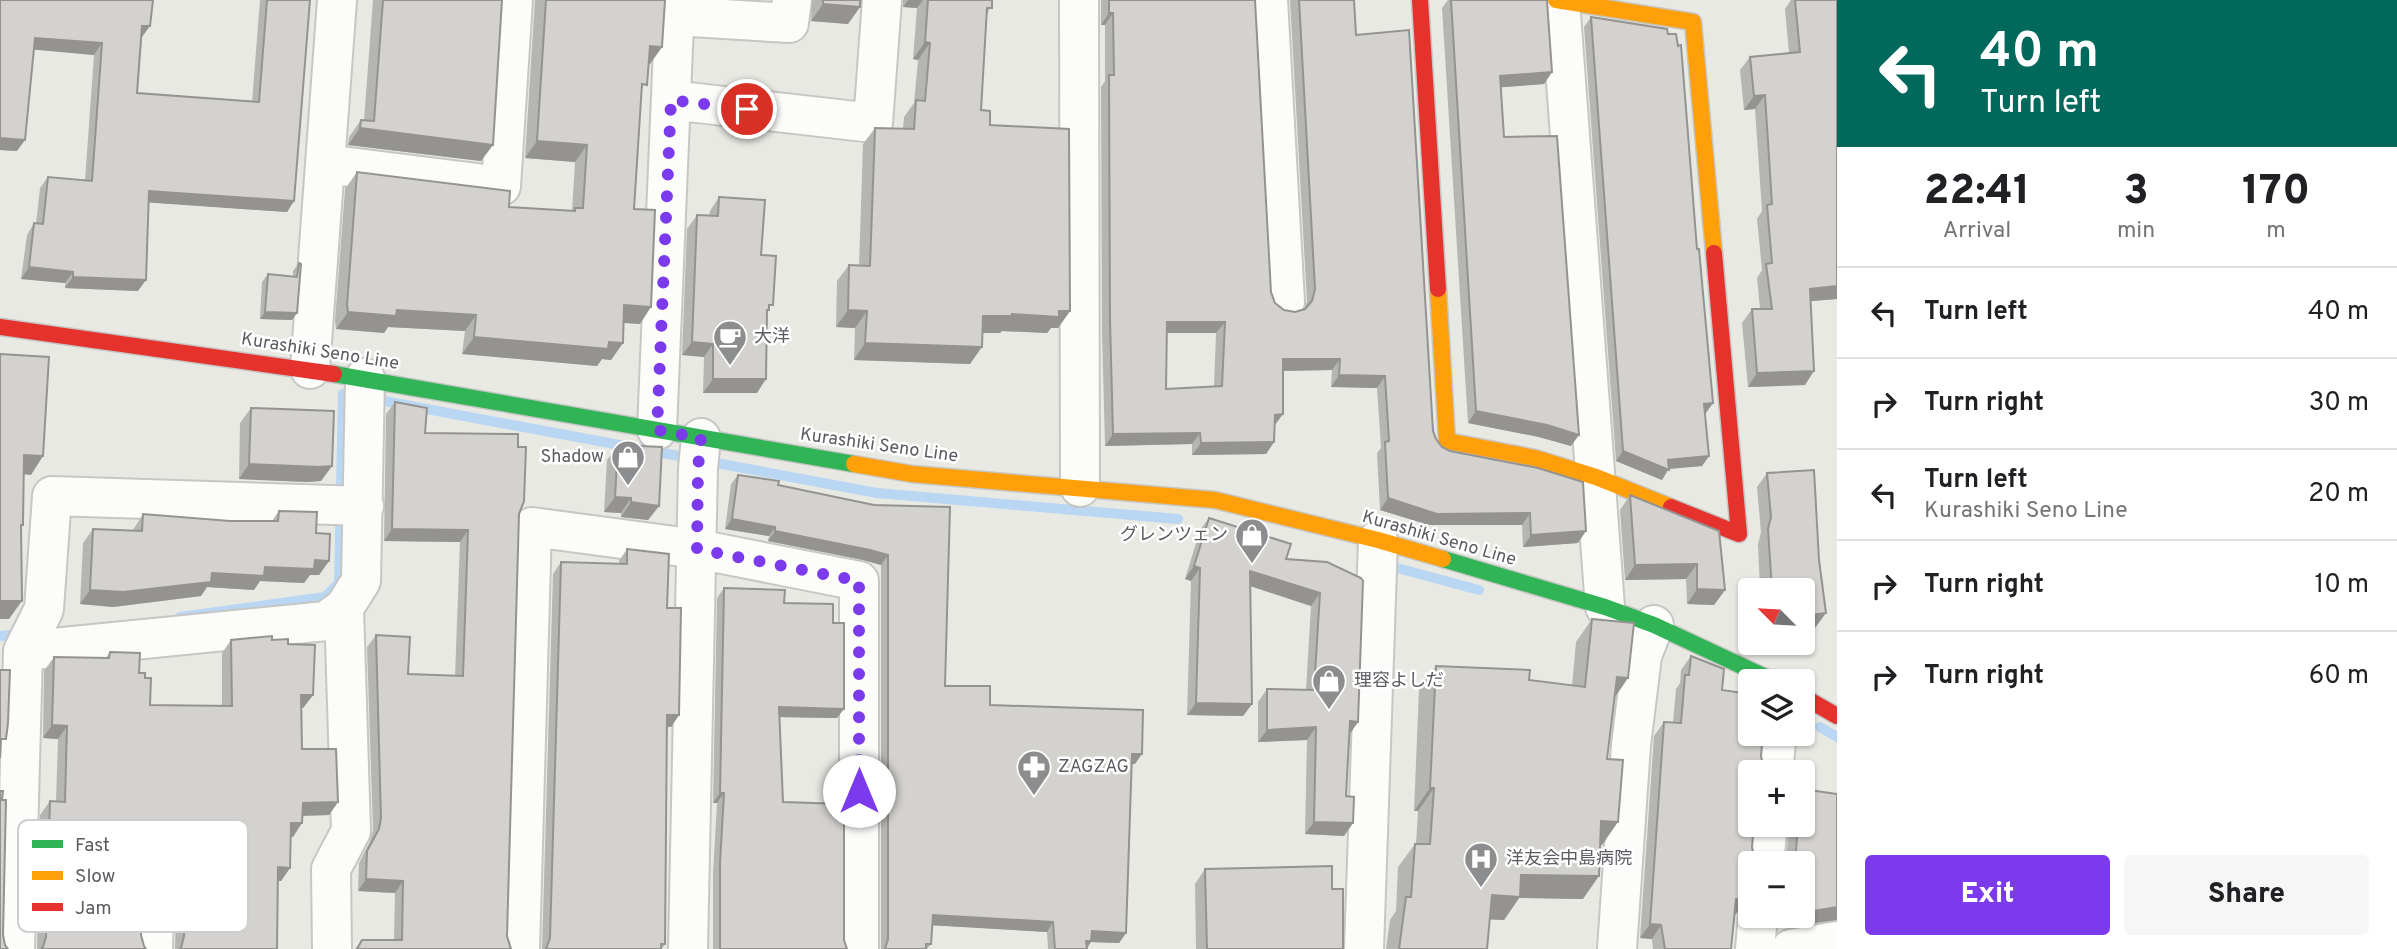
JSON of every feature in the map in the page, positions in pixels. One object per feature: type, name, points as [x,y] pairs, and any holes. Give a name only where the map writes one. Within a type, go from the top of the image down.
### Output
[{"type":"main road","points":[[1420,0],[1447,441],[1535,458],[1596,477],[1739,534],[1693,22],[1558,0]]},
{"type":"main road","name":"Kurashiki Seno Line","points":[[0,327],[310,369],[365,391],[657,430],[700,452],[912,474],[1215,500],[1378,540],[1605,607],[1649,639],[1738,669]]},
{"type":"main road","points":[[1815,703],[1837,716]]},
{"type":"street","points":[[310,369],[337,0]]},
{"type":"street","points":[[325,164],[501,186],[513,0]]},
{"type":"street","points":[[657,430],[675,8],[789,23],[792,0]]},
{"type":"street","points":[[671,100],[873,123],[882,0]]},
{"type":"street","points":[[1079,0],[1080,487]]},
{"type":"street","points":[[1268,0],[1286,302]]},
{"type":"street","points":[[1558,0],[1605,607]]},
{"type":"street","points":[[29,639],[326,621],[344,608],[361,581],[350,505],[365,391]]},
{"type":"street","points":[[688,949],[700,452]]},
{"type":"street","points":[[21,820],[29,639],[44,609],[52,496],[350,505]]},
{"type":"street","points":[[520,949],[532,527],[697,549],[859,581],[859,949]]},
{"type":"street","points":[[1364,949],[1378,540]]},
{"type":"street","points":[[332,949],[331,869],[351,831],[344,608]]},
{"type":"street","points":[[1617,949],[1630,745],[1649,639]]},
{"type":"street","points":[[15,949],[18,883]]},
{"type":"street","points":[[1755,949],[1757,928]]},
{"type":"street","points":[[1791,949],[1837,941]]},
{"type":"building","points":[[0,0],[153,0],[150,26],[142,26],[137,93],[259,102],[267,0],[310,0],[294,201],[149,191],[146,280],[73,277],[73,272],[29,267],[34,223],[43,224],[48,177],[92,181],[102,43],[35,38],[25,140],[0,138]]},
{"type":"building","points":[[383,0],[502,0],[493,145],[360,128],[361,120],[374,121]]},
{"type":"building","points":[[546,0],[665,0],[662,47],[650,46],[647,85],[642,84],[634,209],[655,210],[651,307],[624,305],[623,343],[609,342],[608,349],[474,337],[476,315],[397,310],[396,316],[348,312],[357,172],[510,191],[509,207],[575,211],[575,208],[583,208],[587,145],[537,141]]},
{"type":"building","points":[[823,0],[860,0],[860,7],[823,4]]},
{"type":"building","points":[[928,0],[992,0],[992,8],[987,8],[981,110],[990,111],[990,125],[1069,129],[1070,311],[1059,311],[1059,317],[1012,314],[983,316],[982,347],[865,343],[867,311],[848,310],[849,265],[870,266],[875,128],[914,129],[916,100],[925,101],[930,43],[925,42]]},
{"type":"building","points":[[1109,0],[1255,0],[1271,292],[1275,303],[1284,310],[1295,312],[1305,309],[1312,301],[1315,289],[1299,0],[1354,0],[1356,35],[1409,30],[1433,431],[1442,447],[1450,451],[1538,468],[1583,482],[1586,531],[1531,535],[1530,513],[1437,514],[1388,498],[1385,442],[1389,441],[1385,376],[1339,375],[1340,359],[1283,359],[1283,414],[1275,415],[1274,442],[1201,443],[1200,433],[1113,434],[1109,75],[1114,75],[1113,13],[1109,13]],"holes":[[[1167,322],[1225,322],[1222,386],[1166,389]]]},
{"type":"building","points":[[1451,0],[1547,0],[1552,72],[1500,76],[1504,137],[1557,136],[1579,435],[1547,425],[1476,411]]},
{"type":"building","points":[[1795,0],[1837,0],[1837,286],[1810,289],[1814,371],[1757,373],[1752,309],[1772,309],[1766,264],[1772,263],[1767,205],[1772,204],[1765,95],[1754,96],[1750,57],[1800,52]]},
{"type":"building","points":[[1591,17],[1667,29],[1668,34],[1676,34],[1678,46],[1681,45],[1697,249],[1713,403],[1704,404],[1709,456],[1668,460],[1669,470],[1623,451]]},
{"type":"building","points":[[719,197],[765,200],[761,255],[776,256],[773,305],[769,305],[767,310],[766,379],[713,379],[713,344],[692,342],[697,215],[718,216]]},
{"type":"building","points":[[299,263],[297,313],[265,312],[268,274],[297,277]]},
{"type":"building","points":[[0,354],[49,357],[43,456],[24,455],[22,601],[0,601]]},
{"type":"building","points":[[395,402],[427,408],[425,433],[518,434],[518,447],[526,447],[524,501],[519,514],[507,936],[511,949],[357,949],[362,940],[402,940],[403,881],[366,879],[367,851],[379,829],[381,818],[376,635],[410,637],[408,674],[463,676],[468,530],[392,529]]},
{"type":"building","points":[[251,408],[334,411],[332,466],[249,464]]},
{"type":"building","points":[[618,445],[662,447],[659,506],[631,502],[631,498],[615,497]]},
{"type":"building","points":[[1814,470],[1819,560],[1826,613],[1815,614],[1815,578],[1771,578],[1768,529],[1771,517],[1767,473]]},
{"type":"building","points":[[738,475],[779,481],[778,485],[874,505],[950,507],[945,686],[990,686],[990,705],[1143,710],[1142,754],[1132,754],[1126,933],[1092,931],[1091,941],[1086,941],[1087,949],[1055,949],[1053,922],[933,915],[931,944],[926,944],[926,949],[885,949],[888,939],[888,555],[732,519]]},
{"type":"building","points":[[1630,495],[1719,531],[1725,590],[1697,589],[1697,564],[1635,565]]},
{"type":"building","points":[[279,511],[317,512],[316,533],[330,534],[329,561],[315,560],[314,569],[265,567],[264,576],[212,573],[211,582],[123,592],[90,590],[93,529],[142,531],[143,514],[230,521],[278,521]]},
{"type":"building","points":[[1209,518],[1291,544],[1286,559],[1327,562],[1363,581],[1358,722],[1350,721],[1346,796],[1354,797],[1353,823],[1314,822],[1316,727],[1267,730],[1267,689],[1314,690],[1320,593],[1250,571],[1252,704],[1196,703],[1200,568],[1194,566]]},
{"type":"building","points":[[627,549],[669,554],[667,608],[681,608],[679,715],[667,715],[665,944],[661,944],[661,949],[546,949],[550,938],[561,562],[627,564]]},
{"type":"building","points":[[724,588],[785,590],[784,603],[833,604],[833,623],[844,623],[844,709],[779,707],[783,802],[844,804],[844,940],[847,949],[720,949],[720,863],[724,793],[720,793]]},
{"type":"building","points":[[1592,619],[1634,623],[1628,678],[1617,677],[1607,759],[1623,760],[1618,822],[1601,821],[1599,876],[1521,875],[1520,897],[1492,895],[1487,949],[1399,949],[1406,897],[1411,897],[1415,844],[1430,844],[1434,788],[1430,788],[1436,666],[1530,670],[1529,680],[1585,687]]},
{"type":"building","points":[[272,636],[272,640],[288,639],[288,644],[315,645],[313,695],[301,695],[302,749],[336,749],[338,802],[303,803],[302,823],[291,823],[290,868],[278,867],[277,949],[179,949],[184,932],[248,932],[248,820],[49,820],[50,801],[65,802],[67,726],[52,725],[54,657],[109,658],[110,652],[140,653],[139,673],[145,673],[145,678],[151,678],[150,705],[232,706],[231,640]]},
{"type":"building","points":[[1691,656],[1724,669],[1722,690],[1738,692],[1738,746],[1762,746],[1762,760],[1738,760],[1738,837],[1753,837],[1753,851],[1738,851],[1738,899],[1731,949],[1665,949],[1661,925],[1650,924],[1664,722],[1681,723],[1685,675],[1689,675]]},
{"type":"building","points":[[0,670],[10,670],[8,723],[6,739],[1,739],[0,758]]},
{"type":"building","points":[[0,791],[3,791],[2,800],[6,800],[3,935],[8,949],[0,949]]},
{"type":"building","points":[[1815,791],[1837,794],[1837,907],[1815,911],[1815,851],[1796,851],[1797,837],[1815,837]]},
{"type":"building","points":[[1332,866],[1332,889],[1343,889],[1343,949],[1207,949],[1205,869]]},
{"type":"building","points":[[46,932],[141,932],[146,949],[41,949]]},
{"type":"waterway","points":[[180,617],[325,597],[339,583],[343,394],[357,397]]},
{"type":"waterway","points":[[373,399],[877,493],[1178,519]]},
{"type":"waterway","points":[[1397,568],[1479,590]]},
{"type":"waterway","points":[[0,636],[22,634]]},
{"type":"waterway","points":[[1820,727],[1837,737]]},
{"type":"traffic: fast","points":[[334,374],[854,464]]},
{"type":"traffic: fast","points":[[1443,559],[1605,607],[1654,625],[1748,669]]},
{"type":"traffic: slow","points":[[1556,0],[1693,22],[1714,253]]},
{"type":"traffic: slow","points":[[1438,289],[1447,441],[1535,458],[1596,477],[1671,507]]},
{"type":"traffic: slow","points":[[854,464],[912,474],[1215,500],[1378,540],[1443,559]]},
{"type":"traffic: jam","points":[[1420,0],[1438,289]]},
{"type":"traffic: jam","points":[[1671,507],[1739,534],[1714,253]]},
{"type":"traffic: jam","points":[[0,327],[334,374]]},
{"type":"traffic: jam","points":[[1815,703],[1837,716]]},
{"type":"place","name":"大洋","points":[[730,367]]},
{"type":"place","name":"Shadow","points":[[628,487]]},
{"type":"place","name":"グレンツェン","points":[[1252,565]]},
{"type":"place","name":"理容よしだ","points":[[1329,711]]},
{"type":"place","name":"ZAGZAG","points":[[1034,797]]},
{"type":"place","name":"洋友会中島病院","points":[[1481,889]]},
{"type":"route","points":[[747,109],[671,100],[657,430],[701,438],[697,549],[859,581],[859,791]]}]
